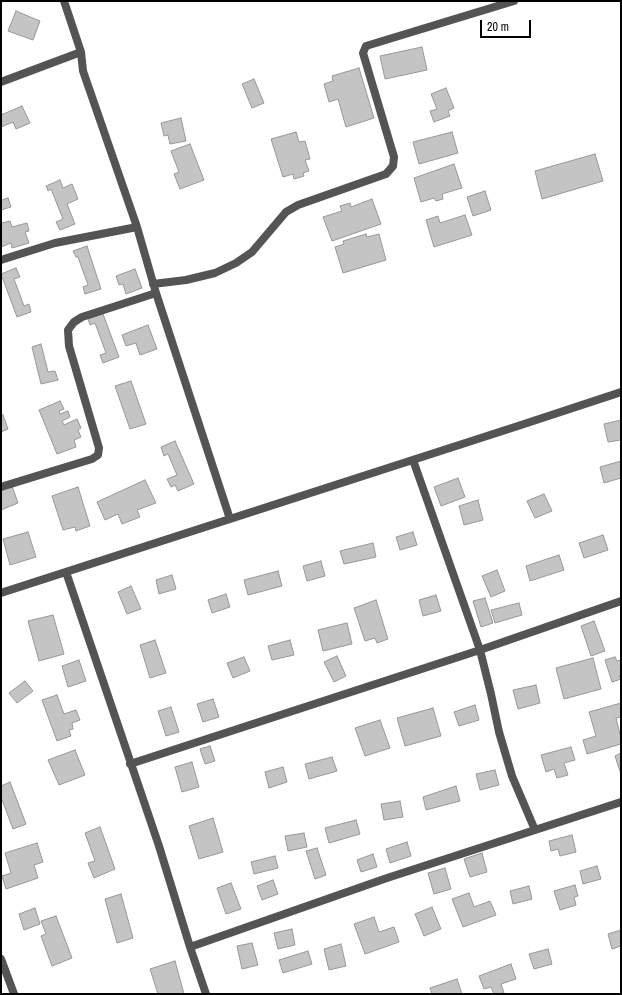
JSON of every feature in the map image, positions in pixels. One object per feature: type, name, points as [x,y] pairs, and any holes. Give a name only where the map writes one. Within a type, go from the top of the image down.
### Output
[{"type":"street","points":[[64,1],[81,52],[83,71],[137,227],[153,284],[230,519]]},
{"type":"street","points":[[153,284],[186,280],[215,273],[236,263],[252,252],[286,212],[298,205],[386,174],[392,166],[394,157],[363,53],[366,46],[514,1]]},
{"type":"street","points":[[1,82],[81,52]]},
{"type":"street","points":[[1,260],[55,243],[137,227]]},
{"type":"street","points":[[1,487],[92,459],[98,455],[99,448],[69,346],[68,330],[74,322],[82,317],[156,293]]},
{"type":"street","points":[[1,593],[621,392]]},
{"type":"street","points":[[413,460],[480,650],[499,732],[510,769],[534,830]]},
{"type":"street","points":[[66,572],[159,846],[206,994]]},
{"type":"street","points":[[130,764],[480,650],[621,601]]},
{"type":"street","points":[[190,947],[387,878],[621,802]]},
{"type":"street","points":[[1,959],[14,994]]},
{"type":"building","points":[[16,11],[40,21],[33,40],[8,31]]},
{"type":"building","points":[[422,47],[427,70],[385,79],[380,56]]},
{"type":"building","points":[[359,68],[374,118],[346,127],[338,99],[329,102],[324,84],[333,81],[332,76]]},
{"type":"building","points":[[254,79],[264,103],[252,108],[242,84]]},
{"type":"building","points":[[446,88],[454,108],[448,111],[450,116],[434,122],[430,111],[437,109],[431,94]]},
{"type":"building","points":[[22,106],[30,123],[16,129],[13,122],[1,127],[1,115]]},
{"type":"building","points":[[181,118],[186,141],[170,144],[168,135],[164,136],[161,123]]},
{"type":"building","points":[[296,132],[299,142],[305,141],[310,159],[305,160],[309,171],[303,173],[304,176],[294,179],[293,174],[283,177],[271,139]]},
{"type":"building","points":[[452,132],[458,153],[419,164],[413,142]]},
{"type":"building","points":[[190,144],[204,180],[180,189],[174,174],[179,172],[171,151]]},
{"type":"building","points":[[595,154],[603,181],[542,199],[535,171]]},
{"type":"building","points":[[454,164],[462,188],[442,194],[443,199],[436,201],[434,198],[421,202],[414,178]]},
{"type":"building","points":[[60,180],[63,188],[72,184],[78,199],[67,204],[75,224],[60,230],[56,222],[63,219],[51,189],[48,191],[46,186]]},
{"type":"building","points":[[485,191],[491,210],[473,216],[467,197]]},
{"type":"building","points":[[8,198],[11,207],[1,210],[1,200]]},
{"type":"building","points":[[372,199],[381,224],[332,241],[323,217],[342,211],[340,206],[350,203],[351,207]]},
{"type":"building","points":[[465,215],[472,235],[434,247],[426,220],[438,216],[440,223]]},
{"type":"building","points":[[1,221],[2,223],[10,221],[12,227],[27,223],[29,231],[25,232],[29,243],[12,248],[11,243],[1,247]]},
{"type":"building","points":[[366,234],[367,237],[379,234],[386,260],[343,273],[335,247],[344,244],[343,241]]},
{"type":"building","points":[[87,246],[101,289],[85,294],[83,287],[88,285],[78,257],[76,257],[73,251]]},
{"type":"building","points":[[16,268],[20,277],[14,279],[24,306],[29,304],[31,312],[17,317],[1,274]]},
{"type":"building","points":[[135,269],[142,288],[126,294],[123,284],[119,285],[116,276]]},
{"type":"building","points":[[103,314],[119,357],[103,363],[100,355],[106,353],[95,323],[90,325],[88,319]]},
{"type":"building","points":[[148,325],[157,349],[140,355],[136,343],[126,346],[122,335]]},
{"type":"building","points":[[41,344],[48,372],[55,371],[58,380],[41,384],[32,347]]},
{"type":"building","points":[[131,381],[146,424],[130,429],[115,386]]},
{"type":"building","points":[[60,401],[64,409],[59,411],[60,414],[68,411],[70,417],[62,421],[64,425],[77,419],[81,428],[78,430],[81,437],[74,440],[76,447],[57,454],[39,410]]},
{"type":"building","points":[[3,415],[8,429],[1,432],[1,416]]},
{"type":"building","points":[[621,420],[621,440],[608,442],[604,424]]},
{"type":"building","points":[[175,441],[194,484],[178,491],[175,485],[171,487],[167,479],[177,475],[168,454],[164,456],[161,447]]},
{"type":"building","points":[[621,461],[621,478],[604,483],[600,467]]},
{"type":"building","points":[[458,478],[465,497],[441,506],[434,487]]},
{"type":"building","points":[[145,480],[156,503],[137,510],[140,517],[122,524],[118,514],[105,520],[97,502]]},
{"type":"building","points":[[12,486],[18,503],[1,510],[1,491]]},
{"type":"building","points":[[78,487],[90,526],[76,531],[75,527],[63,530],[52,496]]},
{"type":"building","points":[[544,494],[552,511],[535,518],[527,501]]},
{"type":"building","points":[[478,500],[483,520],[464,525],[459,506]]},
{"type":"building","points":[[28,532],[36,557],[10,565],[3,539]]},
{"type":"building","points":[[413,532],[417,545],[400,550],[396,537]]},
{"type":"building","points":[[603,535],[608,550],[584,558],[579,543]]},
{"type":"building","points":[[373,543],[376,557],[344,564],[340,551]]},
{"type":"building","points":[[559,555],[564,570],[530,581],[526,566]]},
{"type":"building","points":[[321,561],[325,576],[307,581],[303,566]]},
{"type":"building","points":[[497,570],[505,591],[491,597],[482,576]]},
{"type":"building","points":[[278,571],[282,586],[248,595],[244,580]]},
{"type":"building","points":[[172,575],[176,589],[159,594],[156,580]]},
{"type":"building","points":[[131,586],[141,609],[127,614],[118,592]]},
{"type":"building","points":[[226,594],[230,607],[212,613],[208,600]]},
{"type":"building","points":[[436,595],[441,611],[423,616],[419,600]]},
{"type":"building","points":[[485,598],[493,623],[481,627],[473,601]]},
{"type":"building","points":[[376,600],[388,639],[377,643],[375,638],[365,641],[354,608]]},
{"type":"building","points":[[519,603],[522,615],[495,623],[491,610]]},
{"type":"building","points":[[53,615],[64,654],[39,661],[28,621]]},
{"type":"building","points":[[594,621],[605,651],[591,656],[581,626]]},
{"type":"building","points":[[347,623],[352,644],[323,651],[318,630]]},
{"type":"building","points":[[155,640],[166,673],[150,678],[140,645]]},
{"type":"building","points":[[290,640],[294,655],[272,660],[268,646]]},
{"type":"building","points":[[337,656],[346,676],[334,682],[324,662]]},
{"type":"building","points":[[244,657],[250,671],[233,678],[227,663]]},
{"type":"building","points":[[615,657],[617,661],[621,660],[621,675],[619,676],[621,679],[612,682],[605,660]]},
{"type":"building","points":[[593,658],[601,689],[564,699],[556,668]]},
{"type":"building","points":[[79,660],[86,681],[68,687],[62,666]]},
{"type":"building","points":[[25,681],[33,691],[17,703],[9,693]]},
{"type":"building","points":[[536,685],[540,703],[518,709],[513,690]]},
{"type":"building","points":[[57,695],[64,714],[76,710],[80,720],[72,723],[73,729],[69,730],[71,736],[57,741],[42,700]]},
{"type":"building","points":[[213,699],[219,717],[203,722],[197,704]]},
{"type":"building","points":[[621,703],[621,717],[616,718],[621,744],[587,754],[583,740],[596,736],[589,712]]},
{"type":"building","points":[[475,705],[479,720],[459,726],[454,712]]},
{"type":"building","points":[[171,707],[179,732],[166,736],[158,711]]},
{"type":"building","points":[[433,708],[441,736],[405,746],[397,718]]},
{"type":"building","points":[[380,720],[390,748],[365,756],[355,728]]},
{"type":"building","points":[[210,746],[215,761],[205,764],[200,749]]},
{"type":"building","points":[[571,747],[575,760],[564,763],[568,775],[557,778],[554,769],[546,772],[541,755]]},
{"type":"building","points":[[75,750],[85,775],[59,785],[48,760]]},
{"type":"building","points":[[621,753],[621,774],[615,756]]},
{"type":"building","points":[[332,757],[337,771],[309,779],[305,764]]},
{"type":"building","points":[[192,762],[199,787],[182,792],[175,767]]},
{"type":"building","points":[[283,767],[287,782],[269,788],[265,772]]},
{"type":"building","points":[[495,770],[499,785],[480,790],[476,774]]},
{"type":"building","points":[[10,782],[26,824],[13,829],[1,797],[1,786]]},
{"type":"building","points":[[456,786],[460,801],[426,810],[423,797]]},
{"type":"building","points":[[400,801],[403,817],[384,820],[381,804]]},
{"type":"building","points":[[213,818],[223,852],[199,859],[189,826]]},
{"type":"building","points":[[356,820],[360,834],[329,843],[325,828]]},
{"type":"building","points":[[100,827],[115,869],[94,878],[88,863],[95,861],[85,833]]},
{"type":"building","points":[[304,833],[307,847],[288,851],[285,836]]},
{"type":"building","points":[[572,835],[576,852],[560,856],[558,849],[551,851],[549,841]]},
{"type":"building","points":[[407,842],[411,856],[390,863],[386,849]]},
{"type":"building","points":[[37,843],[43,862],[34,865],[38,878],[6,889],[2,876],[11,873],[5,853]]},
{"type":"building","points":[[317,848],[326,875],[315,879],[306,851]]},
{"type":"building","points":[[482,853],[487,872],[470,877],[464,859]]},
{"type":"building","points":[[373,854],[377,867],[361,872],[357,860]]},
{"type":"building","points":[[275,856],[278,868],[254,874],[251,862]]},
{"type":"building","points":[[597,866],[601,879],[583,884],[580,871]]},
{"type":"building","points":[[445,868],[451,889],[434,894],[428,873]]},
{"type":"building","points":[[273,880],[278,894],[262,900],[257,886]]},
{"type":"building","points":[[231,883],[241,909],[226,914],[217,888]]},
{"type":"building","points":[[575,885],[578,896],[574,897],[576,905],[560,910],[554,891]]},
{"type":"building","points":[[529,886],[532,899],[513,904],[510,891]]},
{"type":"building","points":[[469,893],[474,907],[490,901],[496,915],[463,927],[452,899]]},
{"type":"building","points":[[121,894],[133,938],[117,943],[105,899]]},
{"type":"building","points":[[432,907],[441,929],[424,936],[415,914]]},
{"type":"building","points":[[35,908],[40,924],[24,930],[19,914]]},
{"type":"building","points":[[56,916],[72,958],[52,966],[41,936],[46,934],[41,921]]},
{"type":"building","points":[[374,917],[379,932],[394,927],[399,942],[365,954],[354,924]]},
{"type":"building","points":[[292,929],[295,945],[278,949],[274,933]]},
{"type":"building","points":[[621,930],[621,946],[612,949],[608,934]]},
{"type":"building","points":[[252,943],[258,965],[242,969],[237,946]]},
{"type":"building","points":[[341,944],[346,966],[329,970],[324,949]]},
{"type":"building","points":[[548,949],[552,964],[534,969],[529,954]]},
{"type":"building","points":[[308,951],[312,964],[283,973],[279,960]]},
{"type":"building","points":[[175,961],[184,994],[158,994],[150,969]]},
{"type":"building","points":[[511,964],[516,979],[501,984],[504,993],[494,994],[491,987],[484,989],[479,976]]},
{"type":"building","points":[[457,979],[462,994],[432,994],[430,988]]}]
